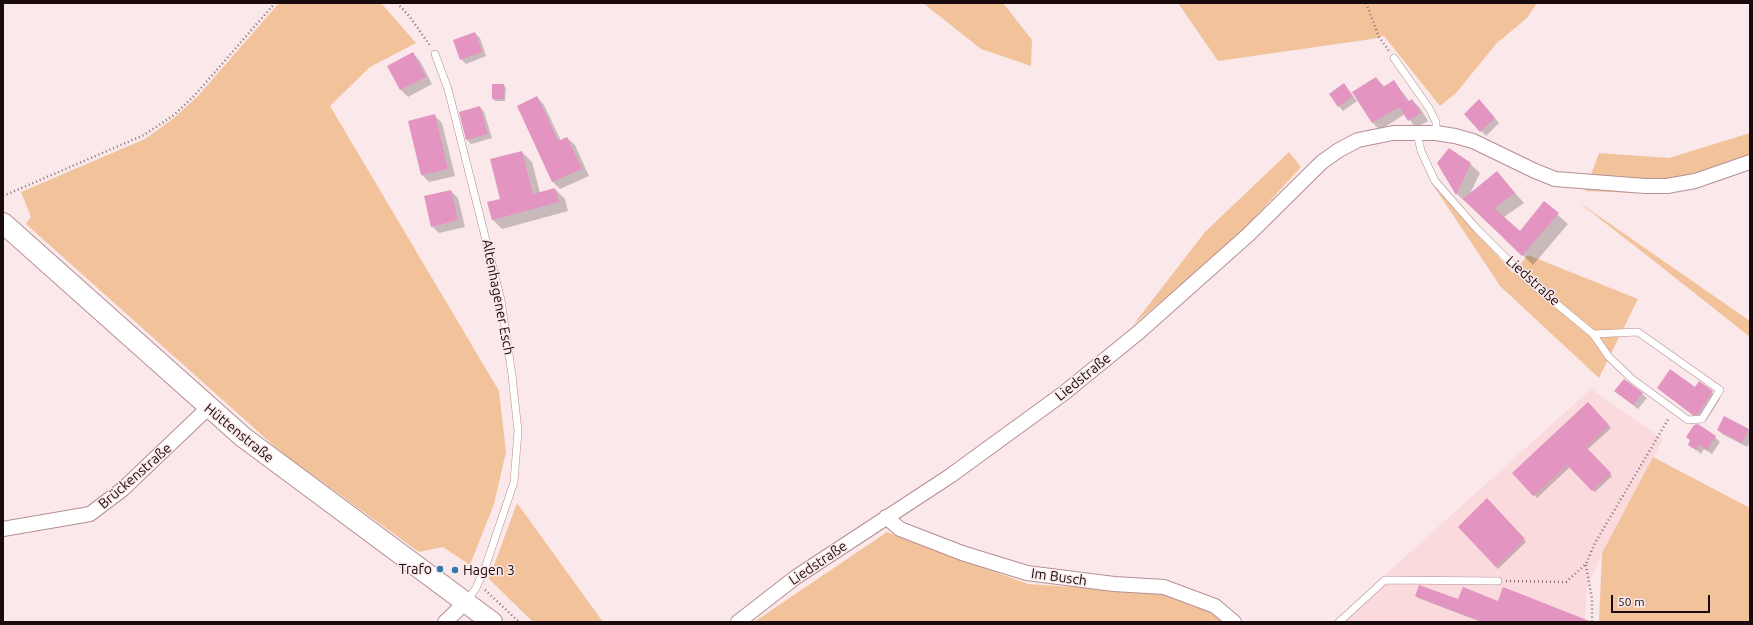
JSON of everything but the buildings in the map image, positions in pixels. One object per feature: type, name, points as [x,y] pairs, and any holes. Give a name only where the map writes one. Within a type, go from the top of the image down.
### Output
[{"type":"main road","name":"Hüttenstraße","points":[[3,223],[208,408],[279,465],[492,622]]},
{"type":"street","name":"Liedstraße","points":[[738,622],[796,577],[950,476],[1070,388],[1139,332],[1237,245],[1301,181],[1339,150],[1358,140],[1375,135],[1436,133],[1473,141],[1535,171],[1555,179],[1572,182],[1667,186],[1695,181],[1750,162]]},
{"type":"street","name":"Brückenstraße","points":[[3,529],[90,514],[123,489],[208,408]]},
{"type":"street","name":"Im Busch","points":[[886,517],[900,529],[962,553],[1027,573],[1114,584],[1164,587],[1215,606],[1234,622]]},
{"type":"street","points":[[446,622],[466,602]]},
{"type":"lane","name":"Altenhagener Esch","points":[[435,54],[448,88],[501,300],[512,375],[518,431],[514,482],[478,585],[466,602]]},
{"type":"lane","points":[[1394,58],[1429,108],[1436,122],[1436,133]]},
{"type":"lane","name":"Liedstraße","points":[[1417,133],[1421,151],[1435,181],[1477,229],[1529,281],[1593,334],[1609,357],[1632,379],[1688,420],[1702,419],[1720,390],[1638,332],[1593,334]]},
{"type":"lane","points":[[1339,622],[1385,580],[1498,581]]},
{"type":"path","points":[[3,196],[144,135],[174,115],[195,95],[275,3]]},
{"type":"path","points":[[397,3],[410,17],[435,54]]},
{"type":"path","points":[[1366,3],[1379,37],[1394,58]]},
{"type":"path","points":[[1498,581],[1566,582],[1586,564],[1595,543],[1674,410]]},
{"type":"path","points":[[1586,564],[1592,598],[1592,622]]},
{"type":"path","points":[[478,585],[519,622]]},
{"type":"shaded area","points":[[279,3],[381,3],[416,43],[370,67],[330,106],[499,391],[506,452],[494,504],[470,565],[443,547],[419,552],[282,453],[26,224],[31,217],[21,192],[145,139],[174,118],[198,96]]},
{"type":"shaded area","points":[[923,3],[1003,3],[1032,40],[1031,66],[981,49]]},
{"type":"shaded area","points":[[1178,3],[1537,3],[1527,18],[1497,43],[1456,93],[1440,106],[1384,36],[1218,61]]},
{"type":"shaded area","points":[[1750,133],[1750,168],[1687,187],[1635,193],[1585,191],[1599,153],[1669,158]]},
{"type":"shaded area","points":[[1289,152],[1301,167],[1233,241],[1133,325],[1205,232]]},
{"type":"shaded area","points":[[1431,182],[1513,273],[1528,255],[1638,299],[1599,378],[1500,286]]},
{"type":"shaded area","points":[[1577,201],[1750,321],[1750,337],[1654,261]]},
{"type":"shaded area","points":[[1591,389],[1663,439],[1602,553],[1587,587],[1585,622],[1333,622]]},
{"type":"shaded area","points":[[1653,457],[1750,508],[1750,622],[1599,622],[1602,553]]},
{"type":"shaded area","points":[[517,503],[603,622],[533,622],[489,579]]},
{"type":"shaded area","points":[[887,532],[1028,584],[1160,593],[1209,611],[1222,622],[754,622]]},
{"type":"place","name":"Trafo","points":[[440,569]]},
{"type":"place","name":"Hagen 3","points":[[455,570]]}]
